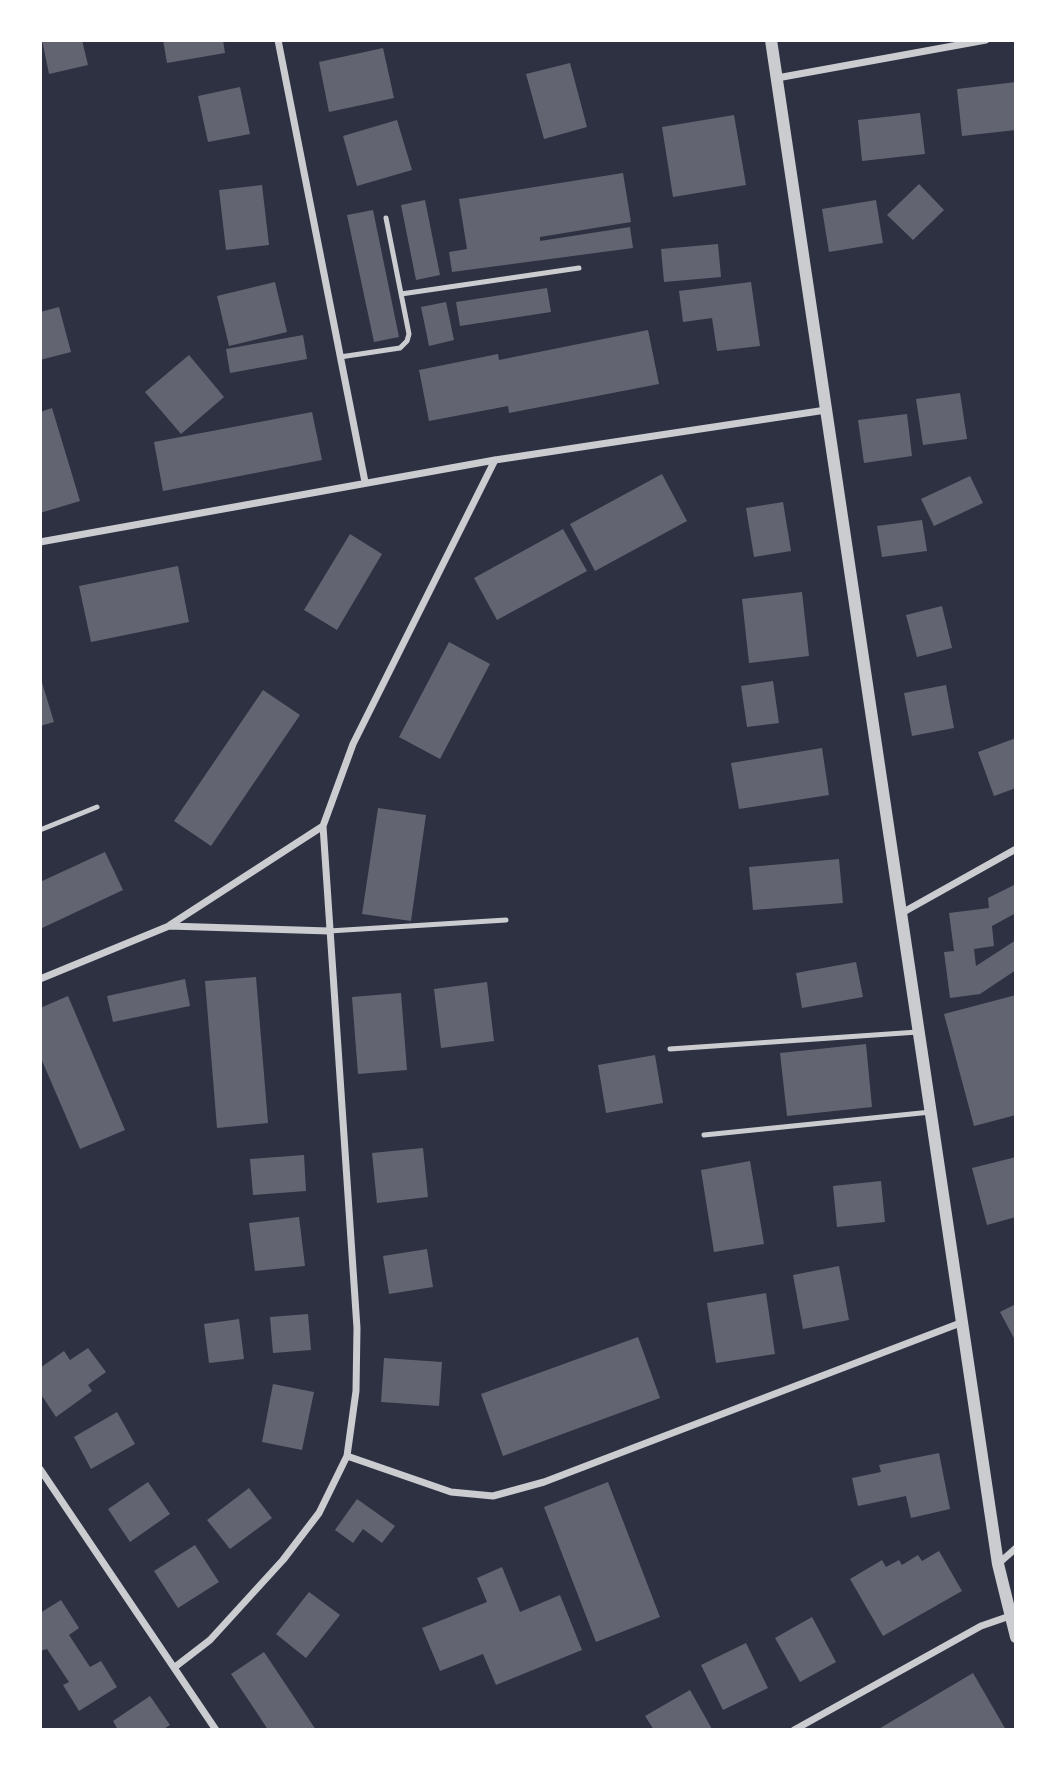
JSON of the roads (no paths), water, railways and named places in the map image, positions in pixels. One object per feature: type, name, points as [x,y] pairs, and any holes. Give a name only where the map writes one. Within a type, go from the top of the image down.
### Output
[{"type":"street","points":[[278,40],[365,482]]},
{"type":"street","points":[[771,40],[998,1564],[1016,1637]]},
{"type":"street","points":[[777,78],[986,40]]},
{"type":"street","points":[[40,541],[495,460],[826,410]]},
{"type":"street","points":[[175,1667],[210,1640],[283,1560],[319,1513],[347,1456],[356,1391],[357,1328],[323,826],[353,744],[495,460]]},
{"type":"street","points":[[40,979],[169,926],[323,826]]},
{"type":"street","points":[[900,914],[1016,849]]},
{"type":"street","points":[[169,926],[329,931]]},
{"type":"street","points":[[347,1456],[451,1492],[493,1496],[544,1482],[964,1322]]},
{"type":"street","points":[[40,1469],[216,1730]]},
{"type":"street","points":[[998,1564],[1016,1548]]},
{"type":"street","points":[[794,1730],[981,1626],[1010,1616]]},
{"type":"lane","points":[[340,357],[400,348],[409,334],[386,218]]},
{"type":"lane","points":[[401,294],[579,268]]},
{"type":"lane","points":[[40,830],[97,807]]},
{"type":"lane","points":[[329,931],[506,920]]},
{"type":"lane","points":[[670,1049],[918,1032]]},
{"type":"lane","points":[[704,1135],[931,1112]]}]
